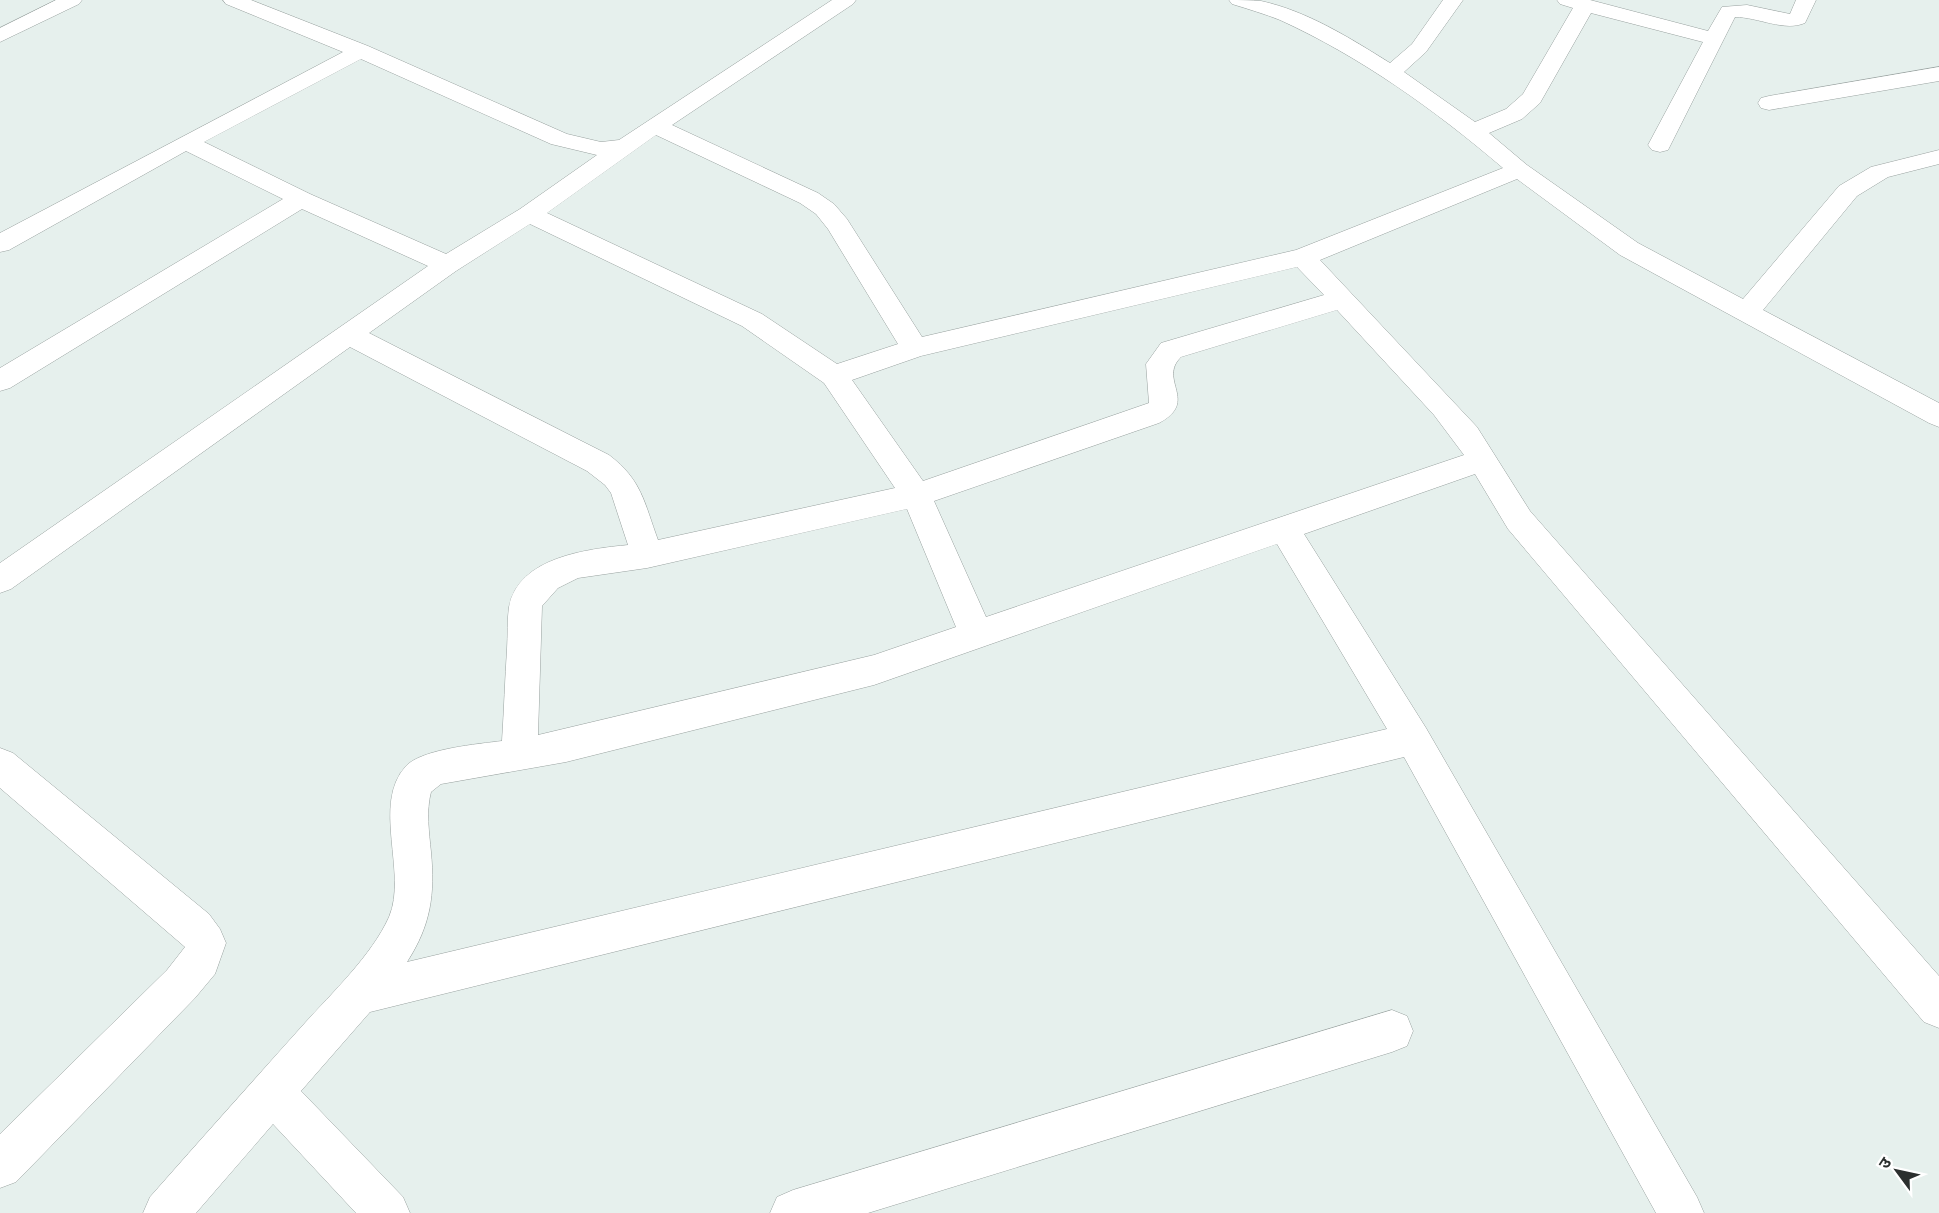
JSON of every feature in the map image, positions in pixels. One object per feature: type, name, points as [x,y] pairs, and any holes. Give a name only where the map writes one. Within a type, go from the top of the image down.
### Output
[{"type":"street","points":[[0,36],[72,0]]},
{"type":"street","points":[[232,0],[360,51],[559,139],[601,149],[625,146]]},
{"type":"street","points":[[0,579],[447,265],[529,214],[625,146],[846,0]]},
{"type":"street","points":[[1239,0],[1292,8],[1391,73],[1473,131],[1518,170],[1629,249],[1939,416]]},
{"type":"street","points":[[1391,73],[1419,48],[1453,0]]},
{"type":"street","points":[[1660,145],[1729,11],[1747,11],[1792,21],[1798,19],[1806,0]]},
{"type":"street","points":[[1473,131],[1514,114],[1532,98],[1576,2],[1715,39]]},
{"type":"street","points":[[0,244],[186,142],[360,51]]},
{"type":"street","points":[[1769,103],[1939,74]]},
{"type":"street","points":[[657,127],[787,186],[825,209],[838,225],[915,348]]},
{"type":"street","points":[[186,142],[301,199],[447,265]]},
{"type":"street","points":[[1746,313],[1848,191],[1864,177],[1892,167],[1939,157]]},
{"type":"street","points":[[834,376],[915,348],[1302,257],[1518,170]]},
{"type":"street","points":[[0,381],[301,199]]},
{"type":"street","points":[[529,214],[752,320],[834,376],[916,495],[977,636]]},
{"type":"street","points":[[1302,257],[1444,408],[1483,460],[1503,496],[1525,527],[1939,1007]]},
{"type":"street","points":[[519,755],[526,605],[532,590],[562,567],[647,555],[916,495],[1149,416],[1162,409],[1165,397],[1158,371],[1159,362],[1171,350],[1342,299]]},
{"type":"street","points":[[348,334],[598,463],[616,477],[625,492],[647,555]]},
{"type":"street","points":[[166,1213],[358,994],[394,948],[410,916],[414,888],[410,803],[412,788],[420,777],[438,768],[577,744],[874,670],[1483,460]]},
{"type":"street","points":[[1284,530],[1413,739],[1681,1213]]},
{"type":"street","points":[[358,994],[1413,739]]},
{"type":"street","points":[[0,765],[195,928],[207,943],[201,960],[181,984],[0,1166]]},
{"type":"street","points":[[793,1213],[1392,1031]]},
{"type":"street","points":[[272,1092],[387,1213]]}]
